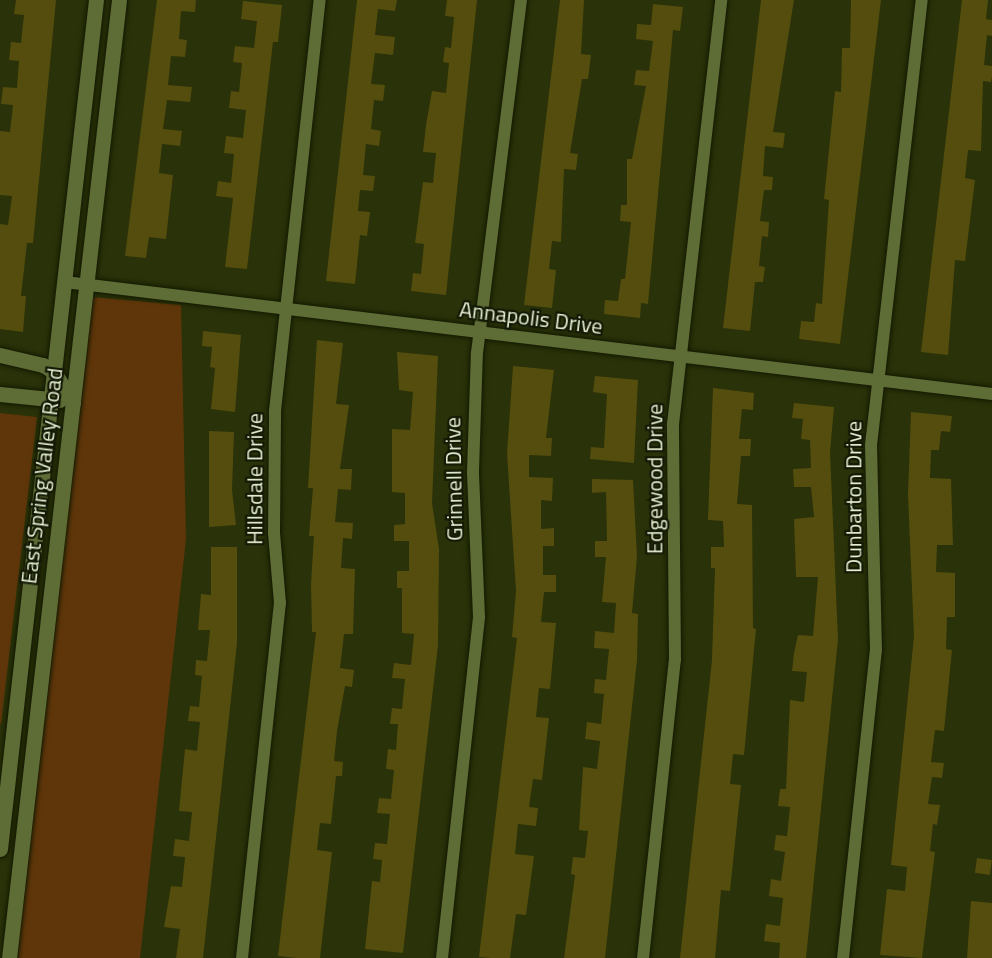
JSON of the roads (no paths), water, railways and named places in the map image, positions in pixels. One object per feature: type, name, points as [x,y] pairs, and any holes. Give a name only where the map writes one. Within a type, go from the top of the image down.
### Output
[{"type":"street","name":"East Spring Valley Road","points":[[0,849],[96,0]]},
{"type":"street","name":"East Spring Valley Road","points":[[9,958],[119,0]]},
{"type":"street","name":"Hillsdale Drive","points":[[242,958],[280,603],[274,533],[275,411],[284,309],[320,0]]},
{"type":"street","name":"Grinnell Drive","points":[[442,958],[479,617],[472,471],[481,333],[521,0]]},
{"type":"street","name":"Edgewood Drive","points":[[643,958],[675,660],[673,435],[679,356],[721,0]]},
{"type":"street","name":"Dunbarton Drive","points":[[843,958],[876,650],[871,445],[922,0]]},
{"type":"street","name":"Annapolis Drive","points":[[65,282],[992,394]]},
{"type":"street","points":[[0,355],[43,365],[54,372],[73,402]]},
{"type":"street","points":[[0,394],[73,402]]},
{"type":"street","points":[[1,826],[24,829]]}]
